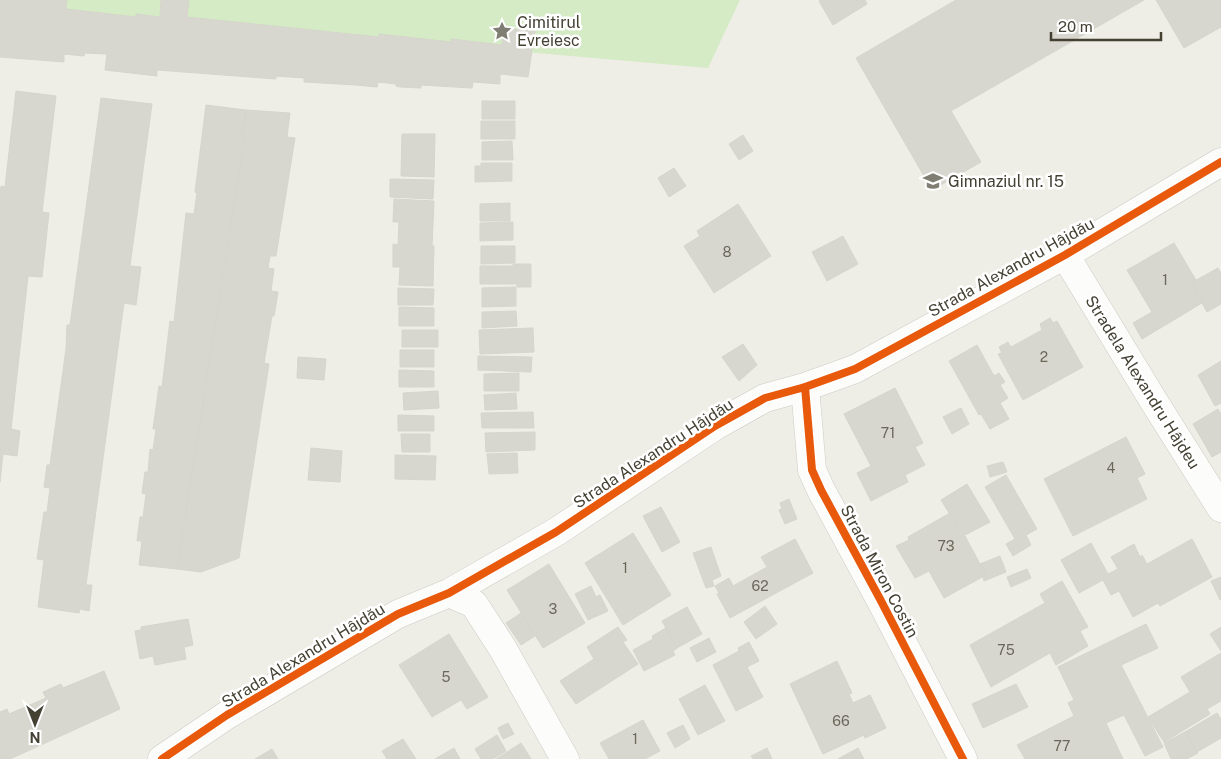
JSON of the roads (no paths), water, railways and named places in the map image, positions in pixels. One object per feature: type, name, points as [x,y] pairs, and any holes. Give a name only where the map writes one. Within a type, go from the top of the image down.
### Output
[{"type":"street","name":"Strada Alexandru Hâjdău","points":[[163,759],[227,715],[398,614],[449,593],[556,532],[715,426],[765,398],[805,387],[855,369],[1065,255],[1221,162]]},
{"type":"street","name":"Stradela Alexandru Hâjdeu","points":[[1065,255],[1221,508]]},
{"type":"street","name":"Strada Miron Costin","points":[[805,387],[812,470],[820,490],[880,599],[962,759]]},
{"type":"street","points":[[449,593],[474,604],[565,759]]},
{"type":"place","name":"Cimitirul Evreiesc","points":[[502,31]]},
{"type":"place","name":"Gimnaziul nr. 15","points":[[933,181]]}]
